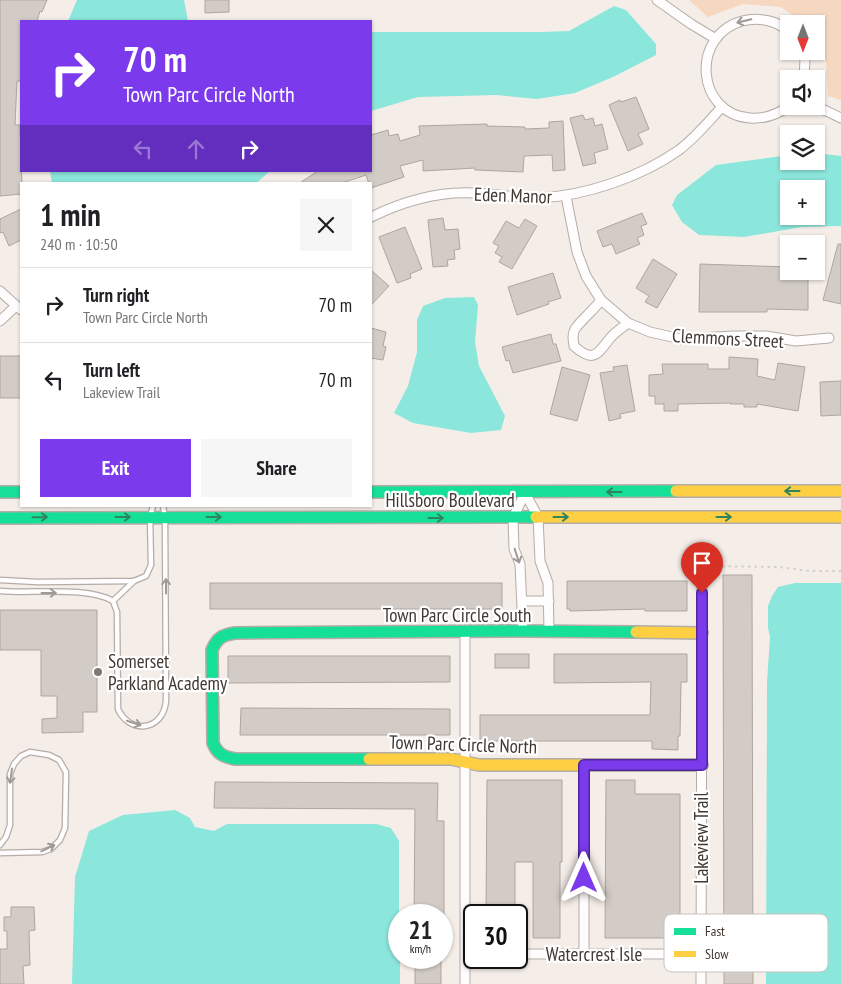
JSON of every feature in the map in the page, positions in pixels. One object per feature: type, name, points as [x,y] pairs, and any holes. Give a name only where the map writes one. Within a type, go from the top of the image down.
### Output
[{"type":"street","points":[[657,0],[691,24],[716,38]]},
{"type":"street","points":[[780,26],[762,19],[735,23],[716,38],[707,57],[706,72],[708,84],[713,95],[722,107],[738,116],[756,119],[780,113]]},
{"type":"street","name":"Eden Manor","points":[[372,216],[422,198],[450,193],[538,198],[566,196],[595,188],[656,164],[679,150],[697,135],[722,107]]},
{"type":"street","points":[[825,110],[841,118]]},
{"type":"street","name":"Clemmons Street","points":[[566,196],[577,252],[586,276],[600,300],[628,323],[650,332],[681,339],[757,336],[796,342],[829,338]]},
{"type":"street","points":[[0,291],[19,308],[0,321]]},
{"type":"street","points":[[600,300],[592,312],[574,330],[572,338],[574,346],[582,353],[591,355],[600,352],[613,335],[628,323]]},
{"type":"street","name":"Hillsboro Boulevard","points":[[372,492],[841,491]]},
{"type":"street","points":[[0,492],[20,492]]},
{"type":"street","points":[[524,493],[538,517],[540,561],[548,583],[549,632]]},
{"type":"street","points":[[523,631],[520,564],[514,550],[512,518],[524,493]]},
{"type":"street","name":"Hillsboro Boulevard","points":[[0,518],[152,512],[512,518],[841,517]]},
{"type":"street","name":"Lakeview Trail","points":[[701,914],[702,573]]},
{"type":"street","points":[[523,600],[549,600]]},
{"type":"street","name":"Town Parc Circle South","points":[[223,756],[215,750],[213,743],[212,650],[215,640],[222,635],[235,633],[465,633],[523,631],[702,633]]},
{"type":"street","points":[[465,633],[468,904]]},
{"type":"street","name":"Town Parc Circle North","points":[[223,756],[235,759],[451,759],[479,765],[702,765]]},
{"type":"street","points":[[584,765],[584,954]]},
{"type":"street","name":"Watercrest Isle","points":[[528,954],[664,954]]},
{"type":"street","points":[[465,984],[467,969]]},
{"type":"lane","points":[[113,602],[134,582],[146,576],[151,565],[152,512]]},
{"type":"lane","points":[[0,591],[18,593],[78,593],[104,596],[113,602],[117,609],[118,709],[122,717],[130,723],[148,726],[155,723],[162,717],[166,702],[164,512]]},
{"type":"lane","points":[[0,580],[134,582]]},
{"type":"lane","points":[[0,845],[6,837],[10,825],[10,774],[14,764],[21,756],[30,752],[49,755],[59,760],[66,772],[65,828],[60,840],[51,849],[42,852],[0,853]]},
{"type":"path","points":[[702,573],[704,566],[778,567],[810,571],[841,571]]},
{"type":"shaded area","points":[[689,0],[841,0],[841,100],[828,96],[825,60],[825,15],[793,15],[781,7],[743,4],[708,17]]},
{"type":"water","points":[[77,0],[184,0],[188,20],[68,20]]},
{"type":"water","points":[[614,6],[626,10],[656,44],[656,55],[613,77],[575,93],[537,99],[496,95],[418,97],[372,111],[372,32],[569,31]]},
{"type":"water","points":[[825,154],[841,156],[841,226],[802,227],[744,237],[699,235],[682,222],[672,205],[677,195],[716,165],[780,156],[780,170],[825,170]]},
{"type":"water","points":[[50,172],[269,172],[257,182],[52,182]]},
{"type":"water","points":[[474,297],[478,305],[475,342],[479,366],[505,416],[501,430],[471,433],[413,423],[394,413],[408,386],[417,352],[417,320],[423,306],[445,298]]},
{"type":"water","points":[[795,583],[841,583],[841,984],[766,984],[766,972],[828,972],[828,914],[766,914],[767,682],[770,637],[768,606],[778,587]]},
{"type":"water","points":[[175,810],[190,818],[195,827],[214,831],[227,824],[376,824],[391,828],[399,841],[399,904],[388,904],[388,969],[400,969],[400,984],[72,984],[75,877],[89,831],[123,815]]},
{"type":"building","points":[[0,0],[47,0],[37,20],[20,20],[20,81],[17,81],[15,125],[20,125],[20,172],[22,172],[22,182],[20,182],[20,194],[0,196]]},
{"type":"building","points":[[205,0],[229,0],[229,12],[205,13]]},
{"type":"building","points":[[636,97],[649,129],[638,134],[643,144],[628,151],[609,105],[620,100],[621,102]]},
{"type":"building","points":[[583,115],[585,120],[593,118],[595,126],[602,124],[608,149],[594,153],[596,163],[583,166],[570,118]]},
{"type":"building","points":[[563,121],[565,170],[553,171],[552,155],[524,156],[523,172],[475,170],[475,168],[423,171],[423,160],[400,166],[404,177],[372,188],[372,182],[368,182],[366,175],[345,182],[301,182],[316,172],[372,172],[372,135],[388,130],[389,136],[398,134],[400,141],[420,135],[419,126],[487,124],[487,126],[525,127],[525,129],[549,128],[549,122]]},
{"type":"building","points":[[20,209],[20,240],[9,246],[3,232],[0,233],[0,219]]},
{"type":"building","points":[[642,213],[647,224],[641,226],[644,235],[637,238],[640,244],[616,254],[612,244],[603,247],[597,231]]},
{"type":"building","points":[[443,218],[445,230],[458,229],[460,249],[454,250],[455,259],[447,260],[448,266],[433,267],[428,220]]},
{"type":"building","points":[[525,219],[537,226],[512,269],[499,262],[502,257],[495,253],[499,246],[493,243],[506,221],[519,228]]},
{"type":"building","points":[[405,227],[422,269],[410,274],[411,278],[397,283],[379,237]]},
{"type":"building","points":[[838,244],[841,244],[841,304],[823,300]]},
{"type":"building","points":[[653,259],[677,274],[657,308],[645,302],[649,296],[636,288]]},
{"type":"building","points":[[700,264],[780,267],[780,280],[808,280],[808,310],[767,309],[767,312],[699,312]]},
{"type":"building","points":[[372,271],[389,286],[372,304]]},
{"type":"building","points":[[553,273],[561,298],[517,315],[508,287]]},
{"type":"building","points":[[372,328],[386,332],[383,346],[386,347],[383,360],[372,358]]},
{"type":"building","points":[[551,334],[553,344],[556,344],[561,361],[513,373],[509,360],[506,361],[502,347]]},
{"type":"building","points":[[0,356],[20,356],[20,398],[0,398]]},
{"type":"building","points":[[729,357],[758,359],[757,376],[775,380],[778,363],[805,367],[798,411],[757,404],[757,407],[744,407],[744,404],[731,403],[678,404],[678,411],[664,411],[664,404],[655,404],[655,396],[649,396],[649,375],[663,374],[662,364],[708,364],[708,369],[729,369]]},
{"type":"building","points":[[627,365],[635,411],[620,414],[621,418],[609,421],[600,373],[614,371],[613,367]]},
{"type":"building","points":[[562,367],[590,375],[577,421],[550,414]]},
{"type":"building","points":[[841,381],[841,415],[821,416],[820,382]]},
{"type":"building","points":[[723,575],[752,575],[753,914],[724,914]]},
{"type":"building","points":[[567,581],[687,581],[687,611],[645,611],[645,609],[570,611],[570,609],[567,609]]},
{"type":"building","points":[[210,583],[502,583],[502,609],[210,609]]},
{"type":"building","points":[[0,610],[97,610],[97,712],[83,712],[83,732],[42,733],[42,719],[57,718],[57,696],[41,696],[41,650],[0,650]]},
{"type":"building","points":[[495,654],[529,654],[529,668],[495,668]]},
{"type":"building","points":[[554,654],[687,654],[687,682],[681,682],[678,750],[652,749],[652,741],[480,741],[480,715],[650,715],[651,682],[554,683]]},
{"type":"building","points":[[228,656],[450,656],[450,682],[228,683]]},
{"type":"building","points":[[241,708],[450,709],[450,735],[240,735]]},
{"type":"building","points":[[487,780],[562,780],[560,938],[533,938],[533,862],[515,862],[515,904],[486,904]]},
{"type":"building","points":[[606,780],[635,780],[635,794],[680,794],[680,914],[664,914],[664,938],[605,938]]},
{"type":"building","points":[[215,782],[438,783],[437,821],[444,821],[444,904],[414,904],[415,809],[214,808]]},
{"type":"building","points":[[11,907],[34,907],[35,930],[29,931],[30,965],[23,966],[24,984],[0,984],[0,949],[7,949],[7,931],[4,931],[4,917],[11,917]]},
{"type":"building","points":[[415,969],[441,969],[441,984],[415,984]]},
{"type":"building","points":[[724,972],[753,972],[753,984],[724,984]]},
{"type":"traffic: fast","points":[[372,492],[676,491]]},
{"type":"traffic: fast","points":[[0,492],[20,492]]},
{"type":"traffic: fast","points":[[0,518],[536,517]]},
{"type":"traffic: fast","points":[[369,759],[235,759],[221,754],[213,743],[212,650],[218,640],[223,636],[235,633],[636,632]]},
{"type":"traffic: slow","points":[[676,491],[841,491]]},
{"type":"traffic: slow","points":[[536,517],[841,517]]},
{"type":"traffic: slow","points":[[636,632],[702,633]]},
{"type":"traffic: slow","points":[[369,759],[451,759],[479,765],[702,765]]},
{"type":"place","name":"Somerset Parkland Academy","points":[[98,672]]},
{"type":"route","points":[[584,878],[584,765],[702,765],[702,593]]}]
